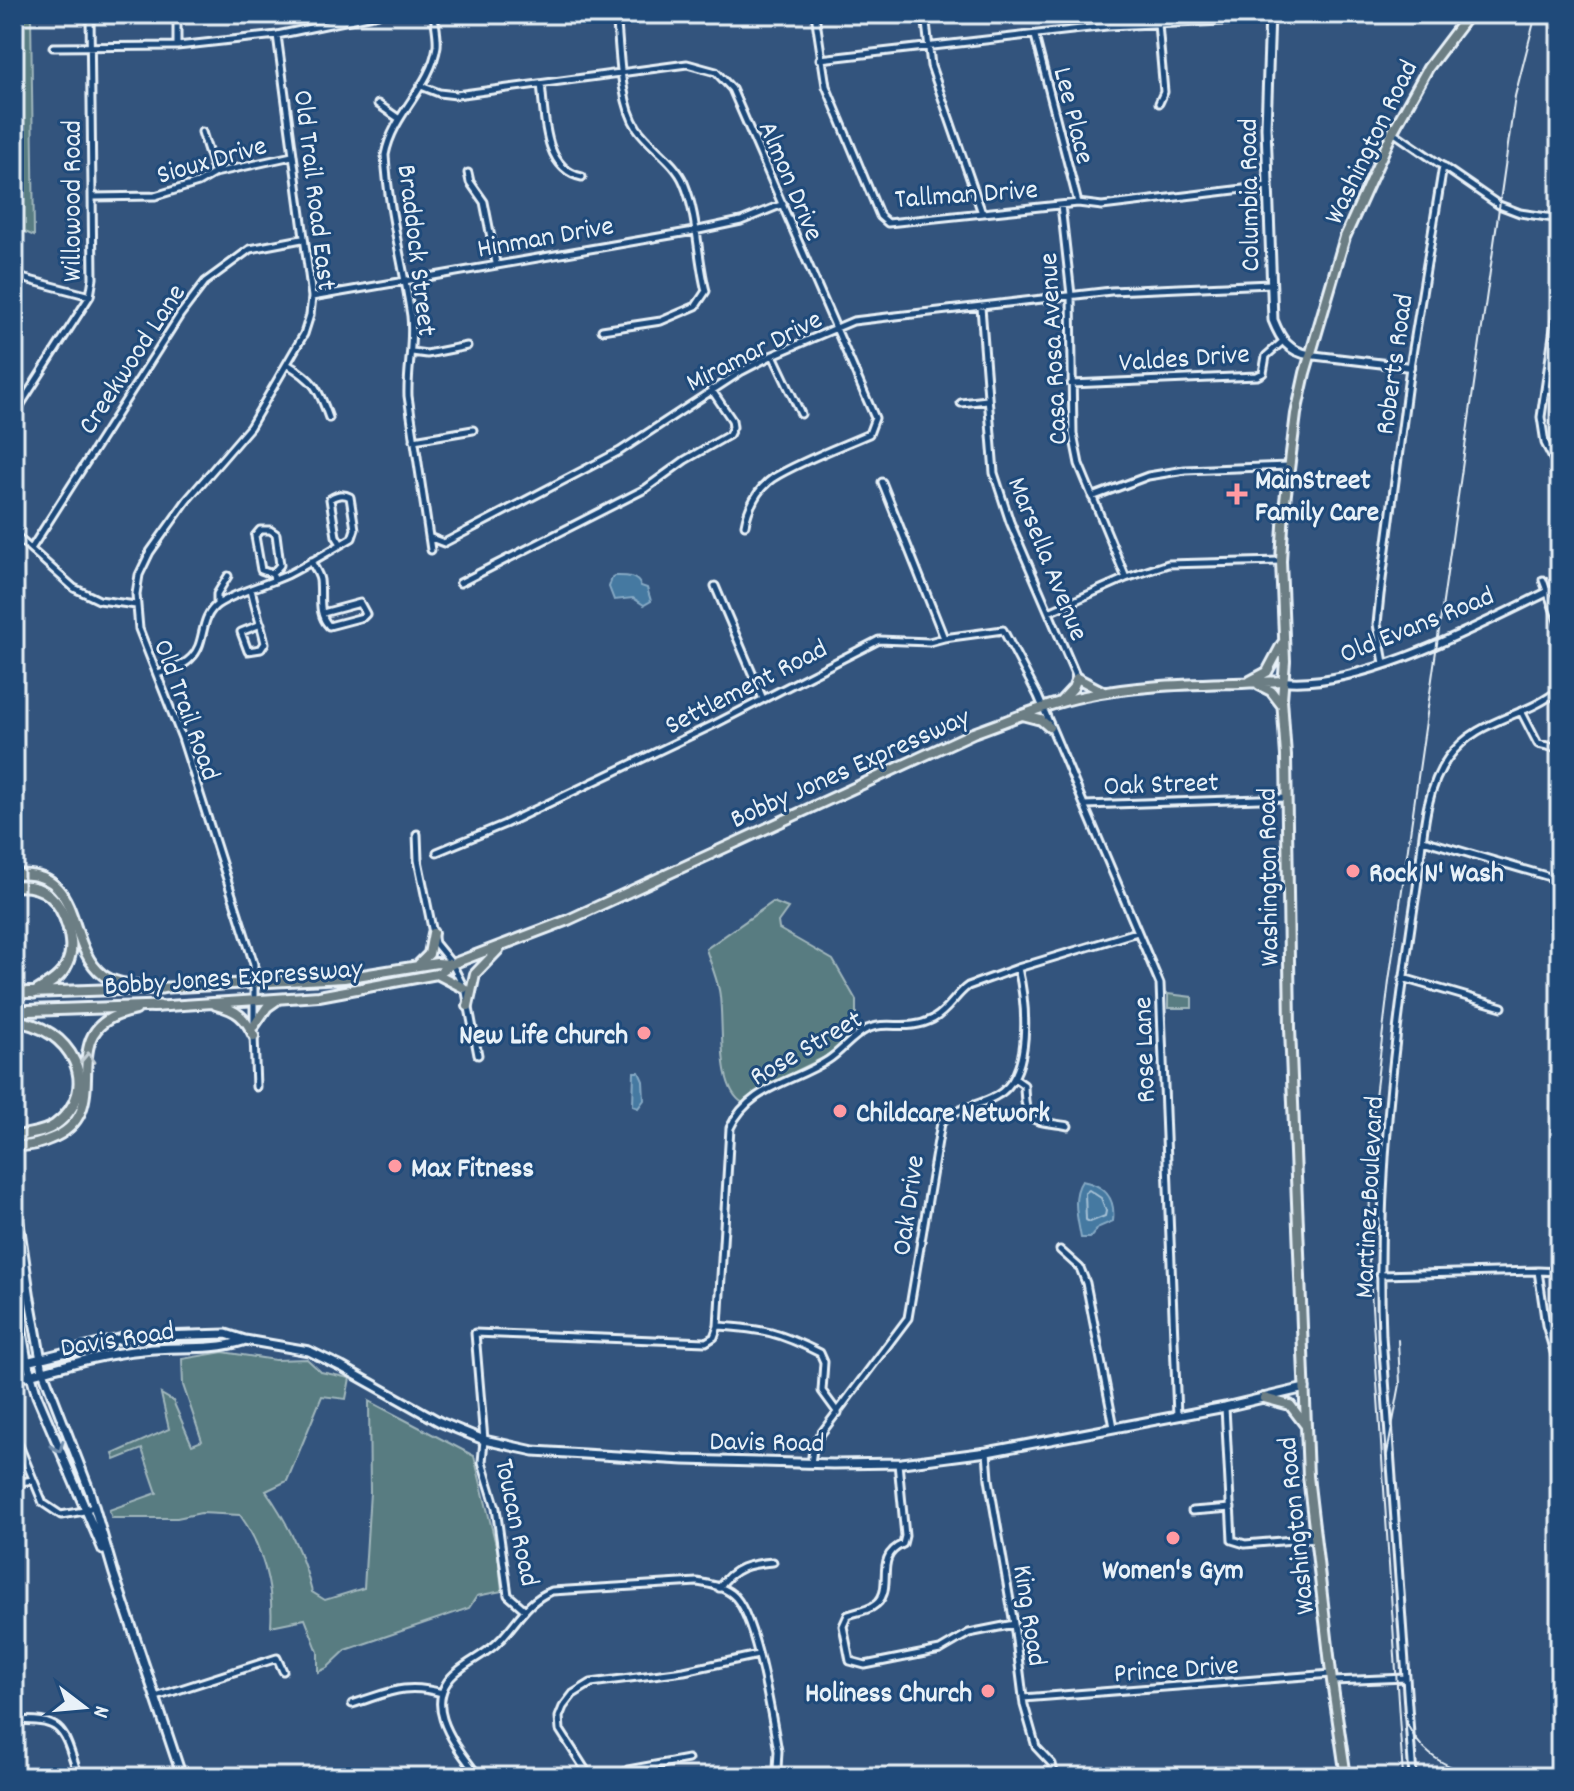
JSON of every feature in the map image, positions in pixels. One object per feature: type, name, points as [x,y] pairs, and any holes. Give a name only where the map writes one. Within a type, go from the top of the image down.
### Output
[{"type":"highway","points":[[14,886],[39,888],[57,900],[72,943],[69,962],[62,973],[34,993]]},
{"type":"highway","name":"Bobby Jones Expressway","points":[[14,993],[162,988]]},
{"type":"highway","name":"Bobby Jones Expressway","points":[[14,1011],[159,1006]]},
{"type":"highway","points":[[14,1021],[41,1026],[58,1037],[71,1053],[77,1073],[69,1111],[55,1125],[14,1141]]},
{"type":"main road","name":"Washington Road","points":[[1346,1777],[1308,1476],[1290,1028],[1281,561],[1296,414],[1345,237],[1393,131],[1428,68],[1469,14]]},
{"type":"main road","name":"Columbia Road","points":[[1270,17],[1266,127],[1271,284],[1273,320],[1283,341]]},
{"type":"main road","points":[[1283,341],[1293,351],[1310,355]]},
{"type":"main road","points":[[1246,683],[1267,672],[1284,640]]},
{"type":"main road","points":[[1059,702],[1073,688],[1077,678],[1104,692]]},
{"type":"main road","name":"Bobby Jones Expressway","points":[[159,1006],[279,999],[361,990],[437,974],[452,964],[568,920],[973,733],[1041,707],[1104,692],[1283,681]]},
{"type":"main road","points":[[1246,683],[1263,685],[1277,696],[1282,706]]},
{"type":"main road","points":[[1021,715],[1041,720],[1049,727]]},
{"type":"main road","points":[[14,876],[36,875],[52,883],[70,905],[87,955],[105,977],[118,983],[162,988]]},
{"type":"main road","points":[[415,967],[429,954],[433,933]]},
{"type":"main road","points":[[468,1006],[475,974],[502,947]]},
{"type":"main road","name":"Bobby Jones Expressway","points":[[162,988],[344,978],[437,963],[452,964]]},
{"type":"main road","points":[[437,974],[464,988]]},
{"type":"main road","points":[[254,1026],[267,1007],[279,999]]},
{"type":"main road","points":[[208,1003],[237,1011],[247,1021],[254,1036]]},
{"type":"main road","points":[[14,1141],[21,1146],[48,1140],[76,1119],[86,1095],[89,1042],[100,1023],[117,1014],[159,1006]]},
{"type":"main road","points":[[14,1189],[43,1371],[94,1506],[182,1777]]},
{"type":"main road","points":[[14,1285],[27,1361],[37,1396],[84,1511],[114,1574]]},
{"type":"main road","name":"Davis Road","points":[[14,1365],[97,1343],[142,1335],[226,1334],[309,1351],[440,1422],[484,1440],[534,1451],[573,1455],[811,1463],[898,1463],[987,1452],[1225,1407],[1305,1388]]},
{"type":"main road","name":"Davis Road","points":[[14,1379],[143,1349],[229,1345],[245,1340]]},
{"type":"main road","points":[[1264,1398],[1290,1405],[1306,1426]]},
{"type":"street","name":"Willowood Road","points":[[14,415],[90,296],[93,278],[90,14]]},
{"type":"street","points":[[177,14],[177,46]]},
{"type":"street","points":[[322,14],[324,24]]},
{"type":"street","points":[[53,47],[177,46],[277,35],[378,14]]},
{"type":"street","name":"Braddock Street","points":[[431,550],[407,371],[412,352],[411,316],[385,155],[398,118],[421,86],[437,45],[434,14]]},
{"type":"street","points":[[602,330],[661,321],[696,306],[706,291],[683,180],[633,121],[616,14]]},
{"type":"street","name":"Tallman Drive","points":[[815,14],[826,86],[880,216],[888,223],[1078,203],[1102,206],[1268,186]]},
{"type":"street","points":[[925,14],[931,66],[982,213]]},
{"type":"street","points":[[1105,14],[1107,26]]},
{"type":"street","points":[[820,59],[1107,26],[1270,17]]},
{"type":"street","points":[[1158,24],[1164,92],[1159,103]]},
{"type":"street","name":"Old Trail Road East","points":[[216,466],[250,427],[304,334],[310,315],[312,297],[277,35]]},
{"type":"street","name":"Lee Place","points":[[1035,36],[1078,203]]},
{"type":"street","name":"Almon Drive","points":[[421,86],[456,95],[687,64],[709,68],[723,77],[735,95],[875,418],[869,434],[772,479],[747,512],[745,525]]},
{"type":"street","points":[[541,84],[551,147],[565,171],[582,177]]},
{"type":"street","points":[[378,104],[398,118]]},
{"type":"street","points":[[1393,131],[1507,208],[1560,219]]},
{"type":"street","points":[[202,132],[215,173]]},
{"type":"street","name":"Sioux Drive","points":[[92,197],[155,196],[198,183],[215,173],[292,156]]},
{"type":"street","name":"Roberts Road","points":[[1384,663],[1377,624],[1380,595],[1410,367],[1443,166]]},
{"type":"street","points":[[468,173],[470,182],[484,202],[496,263]]},
{"type":"street","name":"Hinman Drive","points":[[312,297],[694,231],[741,221],[783,204]]},
{"type":"street","name":"Casa Rosa Avenue","points":[[1061,205],[1071,295],[1073,434],[1079,464],[1126,578]]},
{"type":"street","name":"Creekwood Lane","points":[[31,549],[180,315],[205,282],[250,249],[302,239]]},
{"type":"street","points":[[14,276],[90,296]]},
{"type":"street","name":"Miramar Drive","points":[[431,538],[444,543],[620,451],[711,389],[773,355],[853,321],[1145,288],[1271,284]]},
{"type":"street","points":[[1560,287],[1541,417],[1545,443],[1560,472]]},
{"type":"street","name":"Marsella Avenue","points":[[981,307],[994,473],[1010,522],[1077,678]]},
{"type":"street","name":"Valdes Drive","points":[[1071,384],[1257,376],[1263,373],[1266,356],[1283,341]]},
{"type":"street","points":[[412,352],[427,354],[467,346]]},
{"type":"street","points":[[773,355],[801,414]]},
{"type":"street","points":[[1310,355],[1410,367]]},
{"type":"street","points":[[287,364],[309,377],[319,391],[329,418]]},
{"type":"street","points":[[460,583],[645,489],[685,460],[729,435],[732,420],[711,389]]},
{"type":"street","points":[[1546,389],[1560,391]]},
{"type":"street","points":[[961,403],[987,400]]},
{"type":"street","points":[[414,440],[473,430]]},
{"type":"street","name":"Old Trail Road","points":[[216,466],[168,524],[150,552],[139,575],[136,605],[139,629],[158,674],[254,964],[256,1087]]},
{"type":"street","points":[[1092,497],[1148,476],[1185,470],[1289,466]]},
{"type":"street","points":[[882,482],[944,638]]},
{"type":"street","points":[[216,605],[311,561],[341,544],[354,535],[350,497],[346,494],[330,499],[336,536],[341,544]]},
{"type":"street","points":[[260,530],[270,530],[276,534],[280,565],[274,577],[261,570],[255,536],[260,530]]},
{"type":"street","points":[[14,534],[74,588],[99,600],[136,605]]},
{"type":"street","points":[[311,561],[319,576],[323,613],[329,626],[366,614],[360,603],[323,613]]},
{"type":"street","points":[[1049,612],[1126,578],[1168,564],[1281,561]]},
{"type":"street","points":[[158,674],[194,656],[203,625],[216,605],[217,594],[228,576]]},
{"type":"street","points":[[1543,580],[1560,626]]},
{"type":"street","points":[[715,586],[763,699]]},
{"type":"street","name":"Old Evans Road","points":[[1283,681],[1343,677],[1417,652],[1560,586]]},
{"type":"street","points":[[251,589],[261,624],[265,646],[253,651],[246,650],[241,632],[261,624]]},
{"type":"street","name":"Settlement Road","points":[[437,852],[505,824],[879,640],[929,642],[1003,630],[1041,707]]},
{"type":"street","name":"Martinez Boulevard","points":[[1413,1777],[1380,1275],[1395,1048],[1403,978],[1430,796],[1446,761],[1463,741],[1482,727],[1548,699],[1560,689]]},
{"type":"street","name":"Rose Lane","points":[[1041,707],[1160,984],[1177,1416]]},
{"type":"street","points":[[1521,711],[1538,744],[1552,747],[1560,744]]},
{"type":"street","name":"Oak Street","points":[[1085,805],[1287,798]]},
{"type":"street","points":[[417,834],[418,860],[433,933],[438,947],[452,964],[464,988],[478,1055]]},
{"type":"street","points":[[1423,840],[1560,880]]},
{"type":"street","name":"Rose Street","points":[[718,1326],[730,1128],[746,1103],[772,1085],[814,1069],[867,1029],[923,1023],[952,1006],[964,988],[1137,932]]},
{"type":"street","points":[[1018,968],[1025,1030],[1020,1067],[1014,1078],[1024,1085],[1025,1111],[1029,1118],[1068,1126]]},
{"type":"street","points":[[1403,978],[1502,1007]]},
{"type":"street","name":"Oak Drive","points":[[811,1463],[814,1443],[908,1318],[941,1123],[952,1112],[997,1096],[1012,1084],[1014,1078]]},
{"type":"street","points":[[1060,1250],[1080,1268],[1086,1283],[1114,1427]]},
{"type":"street","points":[[1538,1271],[1546,1325],[1560,1372]]},
{"type":"street","points":[[1380,1275],[1560,1272]]},
{"type":"street","points":[[718,1326],[760,1328],[787,1336],[820,1353],[824,1362],[822,1391],[838,1413]]},
{"type":"street","name":"Toucan Road","points":[[524,1609],[508,1595],[496,1508],[482,1462],[484,1440],[475,1333],[706,1342],[714,1337],[718,1326]]},
{"type":"street","points":[[1225,1407],[1232,1540],[1245,1544],[1316,1538]]},
{"type":"street","points":[[14,1433],[43,1503],[61,1515],[94,1506]]},
{"type":"street","name":"King Road","points":[[987,1452],[1023,1698],[1036,1747],[1052,1764],[1055,1777]]},
{"type":"street","points":[[898,1463],[905,1536],[903,1544],[891,1549],[886,1558],[881,1600],[870,1609],[848,1615],[843,1626],[850,1661],[865,1665],[940,1650],[969,1633],[1014,1624]]},
{"type":"street","points":[[14,1483],[33,1480]]},
{"type":"street","points":[[1192,1511],[1231,1508]]},
{"type":"street","points":[[719,1588],[737,1569],[747,1564],[773,1562]]},
{"type":"street","points":[[479,1777],[440,1715],[442,1693],[456,1672],[498,1643],[538,1596],[552,1591],[683,1582],[714,1584],[732,1594],[743,1607],[758,1655],[778,1751],[777,1769],[773,1777]]},
{"type":"street","points":[[590,1777],[560,1730],[559,1717],[573,1694],[591,1683],[684,1671],[758,1655]]},
{"type":"street","points":[[156,1697],[277,1658],[283,1671]]},
{"type":"street","name":"Prince Drive","points":[[1023,1698],[1332,1678],[1406,1678]]},
{"type":"street","points":[[352,1704],[403,1687],[420,1687],[442,1693]]},
{"type":"street","points":[[14,1721],[54,1724],[66,1740],[79,1777]]},
{"type":"street","points":[[618,1777],[628,1770],[688,1759]]},
{"type":"green space","points":[[14,14],[31,14],[34,236],[14,227]]},
{"type":"green space","points":[[773,902],[788,908],[778,922],[779,929],[833,960],[856,1000],[856,1029],[846,1042],[823,1058],[774,1082],[743,1103],[728,1083],[719,990],[706,949]]},
{"type":"green space","points":[[1168,994],[1192,997],[1192,1008],[1168,1008]]},
{"type":"green space","points":[[223,1352],[275,1360],[307,1359],[321,1372],[350,1378],[346,1399],[322,1396],[287,1481],[266,1491],[294,1539],[312,1592],[325,1600],[364,1588],[370,1492],[369,1401],[474,1456],[498,1553],[502,1591],[477,1596],[469,1608],[346,1650],[327,1668],[318,1672],[318,1652],[305,1619],[271,1626],[271,1597],[265,1568],[255,1540],[240,1515],[201,1513],[177,1518],[112,1518],[109,1510],[157,1493],[142,1449],[115,1460],[113,1454],[169,1429],[161,1394],[173,1401],[192,1445],[202,1441],[183,1385],[182,1359]]},
{"type":"water","points":[[615,576],[636,580],[647,588],[651,601],[644,605],[633,598],[614,600],[609,587]]},
{"type":"water","points":[[634,1072],[639,1072],[643,1081],[644,1100],[638,1108],[633,1106]]},
{"type":"water","points":[[1082,1181],[1102,1189],[1113,1206],[1113,1221],[1099,1227],[1090,1238],[1081,1238],[1077,1216],[1077,1194]]},
{"type":"railway","points":[[1403,1777],[1369,1261],[1374,1105],[1515,96],[1536,14]]},
{"type":"railway","points":[[1387,1454],[1400,1384],[1398,1340]]},
{"type":"railway","points":[[1404,1716],[1417,1740],[1435,1758],[1459,1769],[1486,1773]]},
{"type":"railway","points":[[1525,1771],[1560,1768]]},
{"type":"place","name":"MainStreet Family Care","points":[[1237,494]]},
{"type":"place","name":"Rock N' Wash","points":[[1353,871]]},
{"type":"place","name":"New Life Church","points":[[644,1033]]},
{"type":"place","name":"Childcare Network","points":[[840,1111]]},
{"type":"place","name":"Max Fitness","points":[[395,1166]]},
{"type":"place","name":"Women's Gym","points":[[1173,1538]]},
{"type":"place","name":"Holiness Church","points":[[988,1691]]}]
